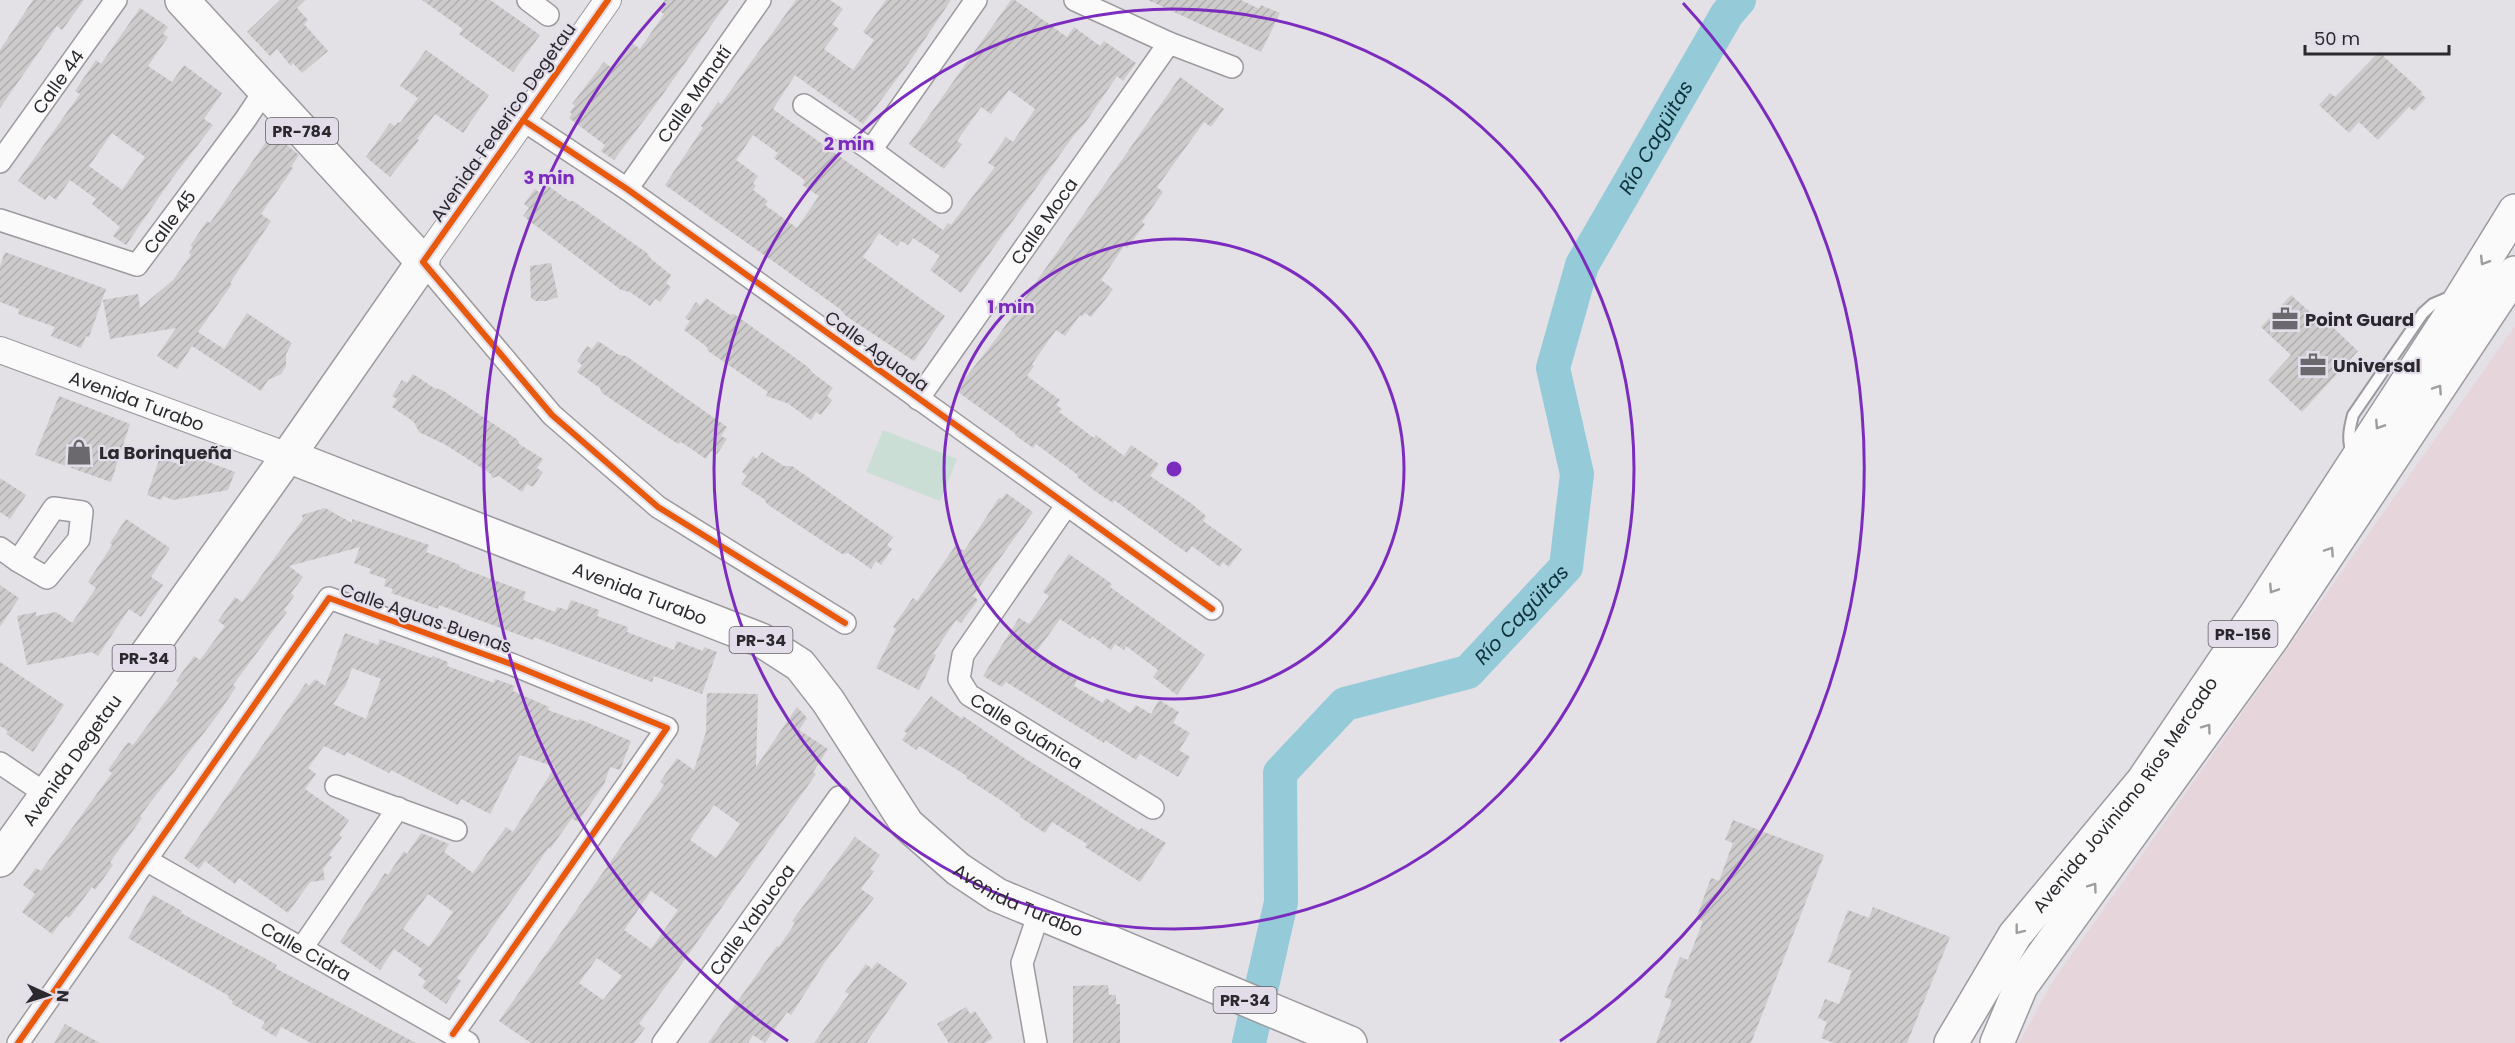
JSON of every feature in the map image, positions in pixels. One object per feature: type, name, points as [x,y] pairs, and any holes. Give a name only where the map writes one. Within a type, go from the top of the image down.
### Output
[{"type":"main road","name":"PR-784","points":[[182,0],[423,262]]},
{"type":"main road","name":"Avenida Joviniano Ríos Mercado","points":[[1952,1043],[2015,935],[2143,781],[2258,613],[2515,211]]},
{"type":"main road","name":"Avenida Federico Degetau","points":[[288,456],[423,262]]},
{"type":"main road","name":"Avenida Joviniano Ríos Mercado","points":[[1997,1043],[2021,986],[2272,638],[2515,273]]},
{"type":"main road","name":"Avenida Degetau","points":[[0,860],[288,456]]},
{"type":"main road","name":"Avenida Turabo","points":[[288,456],[761,640],[800,665],[828,701],[908,824],[958,869],[987,889],[1139,957],[1350,1043]]},
{"type":"street","name":"Calle 44","points":[[0,162],[116,0]]},
{"type":"street","points":[[528,0],[548,15]]},
{"type":"street","name":"Avenida Federico Degetau","points":[[423,262],[608,0]]},
{"type":"street","name":"Calle Manatí","points":[[627,189],[760,0]]},
{"type":"street","points":[[871,150],[976,0]]},
{"type":"street","points":[[1075,0],[1169,43],[1232,68]]},
{"type":"street","name":"Calle Moca","points":[[918,399],[1169,43]]},
{"type":"street","name":"Calle 45","points":[[0,220],[137,265],[246,120],[265,90]]},
{"type":"street","points":[[804,105],[871,150],[941,202]]},
{"type":"street","name":"Calle Aguada","points":[[523,120],[627,189],[1212,609]]},
{"type":"street","points":[[423,262],[552,415],[658,507],[845,623]]},
{"type":"street","name":"Avenida Turabo","points":[[0,350],[288,456]]},
{"type":"street","name":"Calle Guánica","points":[[1066,506],[963,655],[959,680],[969,695],[1153,808]]},
{"type":"street","points":[[0,548],[18,561]]},
{"type":"street","name":"Calle Aguas Buenas","points":[[18,1043],[329,598],[511,664],[668,728],[460,1039]]},
{"type":"street","points":[[0,763],[46,794]]},
{"type":"street","points":[[336,786],[456,830]]},
{"type":"street","name":"Calle Yabucoa","points":[[663,1043],[838,797]]},
{"type":"street","points":[[302,948],[398,808]]},
{"type":"street","name":"Calle Cidra","points":[[146,860],[460,1039]]},
{"type":"street","points":[[1036,1043],[1022,963],[1039,914]]},
{"type":"shaded area","points":[[2515,326],[2515,1043],[2019,1043],[2053,981]]},
{"type":"green space","points":[[883,430],[957,459],[940,501],[866,472]]},
{"type":"building","points":[[33,0],[84,0],[62,30],[57,26],[0,108],[0,50]]},
{"type":"building","points":[[280,0],[305,0],[297,8],[308,20],[304,24],[328,51],[302,73],[293,63],[291,66],[277,49],[270,56],[247,32]]},
{"type":"building","points":[[422,0],[490,0],[540,35],[513,72],[459,34],[463,29]]},
{"type":"building","points":[[665,0],[729,0],[614,160],[601,151],[605,145],[569,118],[575,105],[572,104],[604,62],[613,69],[632,43],[640,49],[664,14],[658,10]]},
{"type":"building","points":[[796,0],[830,0],[843,9],[832,24],[839,29],[824,49],[853,70],[874,40],[863,32],[886,0],[951,0],[908,64],[863,124],[795,75],[773,109],[943,230],[948,223],[951,225],[995,167],[988,163],[1006,137],[1013,142],[1035,109],[1009,90],[991,114],[981,107],[957,141],[962,144],[944,169],[909,144],[1011,0],[1015,0],[1067,37],[1074,27],[1100,46],[1104,41],[1136,63],[1123,81],[1117,76],[961,293],[930,270],[940,256],[913,238],[908,245],[901,241],[897,246],[879,233],[863,257],[945,316],[914,361],[846,316],[840,309],[665,185],[703,128],[701,126],[718,102],[721,104]],"holes":[[[753,135],[778,153],[774,158],[803,179],[805,182],[802,185],[819,196],[797,228],[765,205],[768,201],[753,190],[756,186],[753,183],[758,176],[736,160]]]},
{"type":"building","points":[[1148,0],[1241,0],[1259,9],[1261,5],[1280,13],[1261,52]]},
{"type":"building","points":[[140,8],[168,27],[163,34],[168,37],[148,66],[172,82],[184,65],[222,93],[204,119],[213,125],[173,177],[126,245],[113,236],[120,227],[92,204],[96,199],[70,180],[56,200],[49,195],[45,200],[18,181],[80,94],[75,91],[96,60],[101,64]],"holes":[[[112,133],[145,157],[122,190],[89,166]]]},
{"type":"building","points":[[426,50],[489,95],[463,133],[435,114],[417,139],[419,140],[390,177],[366,157],[390,123],[395,126],[398,122],[400,123],[418,98],[400,86]]},
{"type":"building","points":[[2379,52],[2426,98],[2414,111],[2409,107],[2378,140],[2359,122],[2349,133],[2319,105],[2330,93],[2335,97]]},
{"type":"building","points":[[1180,77],[1224,109],[1211,127],[1204,122],[1157,187],[1163,192],[1142,222],[1145,224],[1127,248],[1124,246],[1101,280],[1113,289],[1091,317],[1085,313],[1082,317],[1080,315],[1065,336],[1056,330],[1032,364],[1034,366],[1027,376],[1060,400],[1056,405],[1062,409],[1059,412],[1094,438],[1096,435],[1124,456],[1131,445],[1159,464],[1150,476],[1192,504],[1206,516],[1203,521],[1242,549],[1229,567],[1223,562],[1220,567],[1192,546],[1187,553],[1114,500],[1113,503],[1095,491],[1077,477],[1078,475],[1036,444],[1033,448],[958,392],[961,389],[958,387],[996,339]]},
{"type":"building","points":[[272,133],[299,155],[291,167],[293,168],[261,214],[271,221],[230,283],[232,284],[198,332],[224,349],[247,313],[292,343],[286,354],[286,366],[281,374],[268,380],[261,391],[192,346],[177,369],[157,356],[176,328],[110,339],[103,300],[138,294],[140,308],[173,280],[191,255],[189,253],[193,247],[190,246],[207,221],[210,223]]},
{"type":"building","points":[[546,184],[647,253],[671,275],[666,283],[671,287],[660,302],[655,299],[650,306],[630,292],[621,290],[523,216],[529,208],[524,204],[535,189],[540,193]]},
{"type":"building","points":[[5,252],[106,289],[89,337],[86,336],[81,348],[51,336],[55,327],[18,314],[19,309],[0,302],[0,266]]},
{"type":"building","points":[[551,263],[558,297],[536,301],[531,298],[530,266]]},
{"type":"building","name":"Universal","points":[[2291,295],[2321,322],[2324,319],[2358,351],[2302,412],[2268,380],[2291,355],[2261,327]]},
{"type":"building","points":[[706,298],[730,315],[734,314],[808,367],[833,388],[827,396],[832,400],[821,415],[816,412],[811,420],[787,403],[766,396],[768,392],[708,351],[707,347],[684,330],[690,321],[685,318],[696,302],[700,306]]},
{"type":"building","points":[[598,341],[619,355],[626,356],[727,427],[721,436],[727,439],[717,454],[711,451],[706,459],[681,442],[678,444],[602,393],[600,388],[577,372],[582,365],[577,361],[587,346],[592,349]]},
{"type":"building","points":[[413,374],[434,388],[442,390],[543,459],[537,468],[543,472],[533,487],[527,484],[522,492],[499,476],[492,478],[491,474],[446,445],[419,432],[414,422],[392,407],[397,399],[392,396],[402,380],[407,383]]},
{"type":"building","name":"La Borinqueña","points":[[59,396],[130,424],[111,482],[35,455]]},
{"type":"building","points":[[762,452],[784,466],[792,466],[893,537],[887,545],[892,549],[881,565],[876,561],[871,569],[848,553],[842,554],[741,484],[747,476],[742,472],[753,456],[757,459]]},
{"type":"building","points":[[187,454],[235,472],[228,490],[173,500],[163,496],[161,500],[147,495],[160,457],[183,466]]},
{"type":"building","points":[[0,478],[26,495],[10,519],[0,512]]},
{"type":"building","points":[[1006,493],[1033,512],[973,596],[978,600],[961,623],[956,620],[933,654],[936,655],[919,690],[876,668],[896,629],[893,627],[913,598],[917,601],[956,545],[964,551],[999,498],[1002,499]]},
{"type":"building","points":[[325,508],[352,523],[352,519],[429,545],[426,552],[526,592],[523,600],[555,612],[557,607],[567,610],[571,600],[599,610],[597,616],[628,627],[627,632],[674,650],[677,641],[703,651],[704,647],[717,652],[702,694],[654,676],[652,682],[534,637],[533,640],[439,605],[438,609],[391,593],[393,589],[384,586],[386,579],[369,573],[371,569],[354,563],[360,547],[289,566],[303,577],[291,593],[294,596],[284,610],[287,612],[233,685],[236,687],[216,717],[140,816],[142,818],[110,862],[113,865],[95,890],[92,887],[69,918],[66,916],[52,934],[22,912],[35,894],[23,885],[36,868],[41,871],[112,773],[108,770],[128,742],[133,745],[179,683],[176,681],[194,656],[200,660],[225,626],[218,621],[235,597],[242,602],[303,519],[302,515]]},
{"type":"building","points":[[126,519],[170,548],[151,577],[163,585],[141,617],[129,609],[98,656],[92,652],[27,665],[17,616],[36,612],[36,616],[56,612],[72,623],[96,588],[88,582]]},
{"type":"building","points":[[1069,554],[1112,584],[1110,587],[1205,655],[1177,695],[1153,677],[1158,670],[1126,646],[1124,650],[1115,644],[1111,650],[1092,636],[1090,639],[1060,619],[1036,652],[1077,680],[1074,686],[1103,703],[1106,698],[1130,713],[1136,705],[1151,714],[1159,700],[1179,712],[1173,723],[1190,733],[1179,750],[1190,757],[1178,777],[1140,754],[1136,760],[1105,740],[1104,743],[1006,682],[1002,687],[983,676],[1019,618],[1029,624],[1049,596],[1043,592]]},
{"type":"building","points":[[0,585],[19,598],[0,627]]},
{"type":"building","points":[[345,633],[378,645],[380,639],[432,658],[433,656],[448,662],[447,666],[494,683],[495,679],[515,686],[513,691],[549,707],[548,710],[578,721],[579,719],[631,741],[620,770],[610,767],[604,784],[578,822],[572,818],[550,849],[549,847],[457,978],[461,981],[446,1004],[422,987],[426,981],[418,975],[422,969],[394,949],[380,970],[340,942],[385,873],[388,875],[404,851],[407,854],[421,833],[449,844],[444,852],[473,873],[506,827],[513,832],[555,767],[520,755],[490,814],[461,799],[458,805],[391,770],[389,773],[347,752],[345,756],[324,746],[308,768],[316,774],[305,789],[349,820],[339,835],[342,837],[329,855],[332,857],[323,869],[325,880],[310,882],[288,913],[239,878],[235,884],[205,861],[199,869],[184,858],[306,683],[309,686],[315,679],[325,686]],"holes":[[[352,668],[381,679],[366,719],[333,704],[346,685]],[[428,894],[453,912],[429,947],[403,929]]]},
{"type":"building","points":[[0,662],[64,705],[33,752],[6,734],[8,731],[0,726]]},
{"type":"building","points":[[707,693],[758,694],[756,767],[797,707],[807,718],[799,730],[828,749],[813,772],[816,774],[639,1024],[645,1028],[634,1043],[531,1043],[499,1021],[664,785],[660,782],[677,758],[694,770],[706,732]],"holes":[[[714,805],[740,824],[716,858],[690,840]],[[651,891],[678,910],[651,949],[624,930]],[[597,958],[622,976],[603,1000],[579,983]]]},
{"type":"building","points":[[931,696],[962,719],[963,716],[1024,758],[1139,830],[1141,828],[1166,843],[1140,882],[1085,847],[1087,844],[1052,822],[1045,833],[966,778],[967,776],[919,746],[916,750],[902,740],[907,733],[904,731]]},
{"type":"building","points":[[1733,820],[1824,855],[1751,1043],[1656,1043],[1672,1000],[1664,997],[1680,957],[1688,960],[1703,921],[1696,919],[1711,878],[1719,881],[1733,843],[1725,840]]},
{"type":"building","points":[[855,837],[880,855],[870,869],[874,871],[861,889],[874,898],[825,962],[791,1015],[787,1012],[765,1043],[753,1035],[748,1043],[708,1043],[777,946],[779,947],[795,923],[792,921]]},
{"type":"building","points":[[153,895],[182,911],[181,913],[277,965],[275,968],[416,1043],[311,1043],[281,1027],[276,1037],[261,1028],[265,1022],[232,1004],[233,1001],[228,998],[229,996],[128,938]]},
{"type":"building","points":[[1873,907],[1950,937],[1907,1043],[1834,1043],[1821,1038],[1827,1022],[1818,1018],[1825,999],[1839,1004],[1852,971],[1828,962],[1848,910],[1869,918]]},
{"type":"building","points":[[877,962],[907,983],[866,1043],[814,1043],[849,994],[845,992],[866,964],[872,969]]},
{"type":"building","points":[[1108,985],[1109,995],[1116,995],[1116,1004],[1120,1004],[1120,1043],[1073,1043],[1073,986]]},
{"type":"building","points":[[966,1007],[970,1014],[975,1011],[993,1038],[985,1043],[949,1043],[937,1024]]},
{"type":"building","points":[[65,1024],[100,1043],[54,1043]]},
{"type":"waterway","name":"Río Cagüitas","points":[[1249,1043],[1281,902],[1280,773],[1345,704],[1468,672],[1566,567],[1577,474],[1553,368],[1582,265],[1727,14],[1739,0]]},
{"type":"cycle path","points":[[608,0],[423,262],[552,415],[658,507],[845,623]]},
{"type":"cycle path","points":[[523,120],[627,189],[1212,609]]},
{"type":"cycle path","points":[[18,1043],[329,598],[511,664],[667,728],[453,1034]]},
{"type":"place","name":"Point Guard","points":[[2285,319]]},
{"type":"place","name":"Universal","points":[[2313,365]]},
{"type":"place","name":"La Borinqueña","points":[[79,452]]}]
